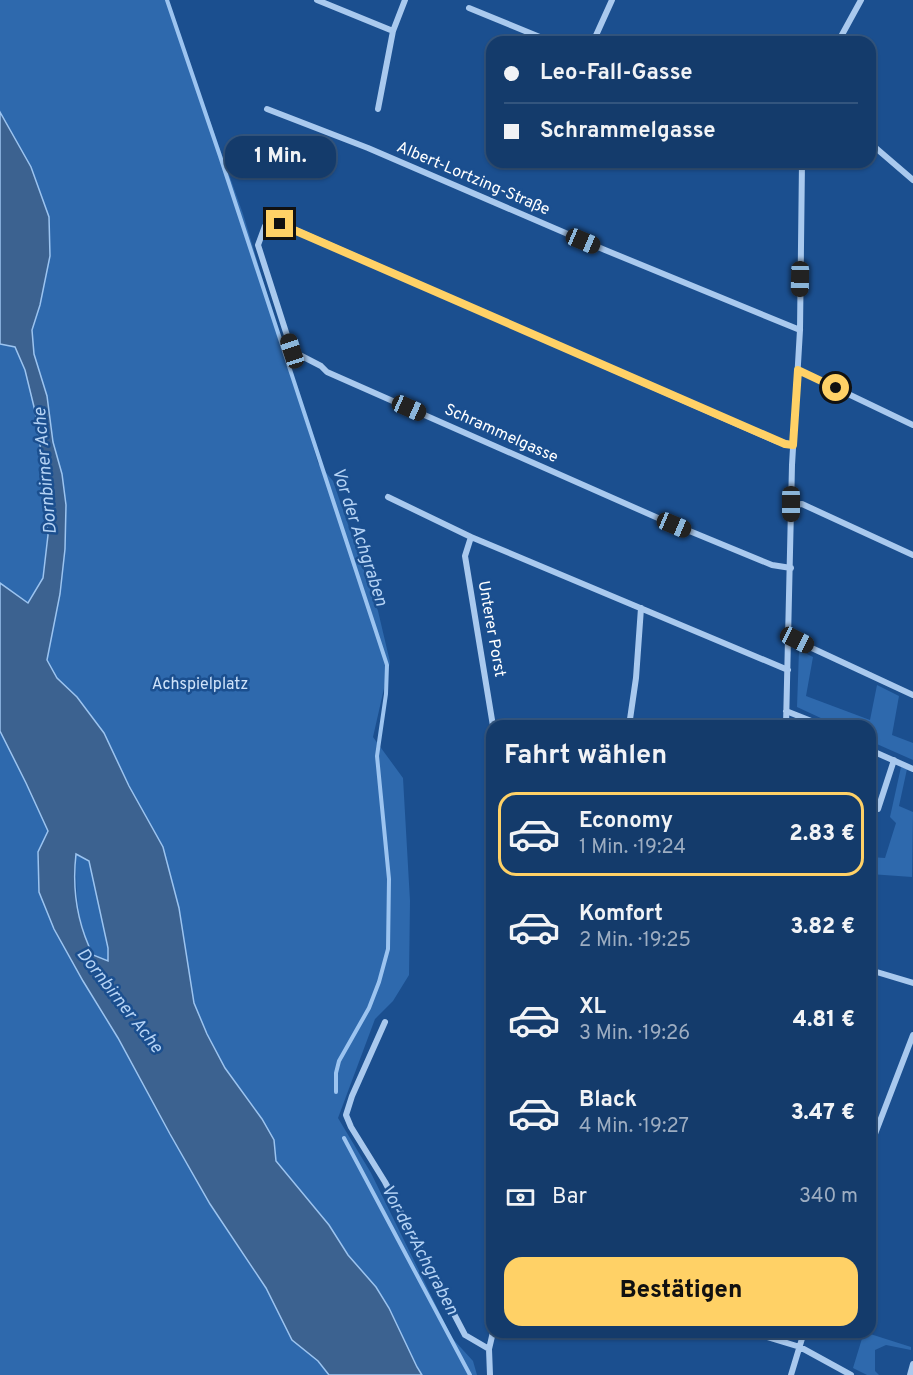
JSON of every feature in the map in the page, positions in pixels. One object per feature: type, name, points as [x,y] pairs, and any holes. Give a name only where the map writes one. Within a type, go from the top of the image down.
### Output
[{"type":"street","points":[[317,0],[393,31]]},
{"type":"street","points":[[378,109],[393,31],[405,0]]},
{"type":"street","points":[[596,36],[612,0]]},
{"type":"street","points":[[841,36],[861,0]]},
{"type":"street","points":[[469,8],[537,36]]},
{"type":"street","name":"Albert-Lortzing-Straße","points":[[267,109],[368,148],[605,250],[800,330]]},
{"type":"street","points":[[876,147],[913,180]]},
{"type":"street","points":[[786,720],[793,445],[800,330],[802,168]]},
{"type":"street","name":"Schrammelgasse","points":[[791,568],[772,565],[658,518],[327,372],[321,366],[292,351],[258,245],[265,226],[277,222],[776,441],[793,445]]},
{"type":"street","points":[[798,370],[913,425]]},
{"type":"street","points":[[388,497],[471,537],[788,670]]},
{"type":"street","points":[[791,504],[802,504],[913,555]]},
{"type":"street","name":"Unterer Porst","points":[[471,537],[465,556],[493,720]]},
{"type":"street","points":[[630,720],[636,678],[641,608]]},
{"type":"street","points":[[788,637],[913,695]]},
{"type":"street","points":[[786,711],[809,720]]},
{"type":"street","points":[[876,752],[913,769]]},
{"type":"street","points":[[876,809],[894,760]]},
{"type":"street","points":[[876,972],[913,983]]},
{"type":"street","points":[[385,1022],[346,1114],[351,1128],[385,1182],[465,1335],[489,1348]]},
{"type":"street","points":[[876,1131],[913,1035]]},
{"type":"street","points":[[490,1375],[489,1348],[492,1338]]},
{"type":"street","points":[[771,1338],[800,1347],[851,1375]]},
{"type":"street","points":[[791,1375],[802,1338]]},
{"type":"street","points":[[910,1375],[913,1364]]},
{"type":"green space","name":"Achspielplatz","points":[[0,0],[167,0],[243,214],[318,463],[333,481],[378,611],[390,662],[373,737],[403,778],[410,901],[409,975],[393,1001],[375,1019],[338,1118],[371,1173],[452,1338],[473,1361],[477,1375],[422,1375],[376,1287],[348,1255],[329,1225],[276,1161],[274,1140],[225,1068],[194,1004],[179,908],[163,847],[129,786],[104,733],[77,697],[56,678],[47,660],[60,594],[65,549],[66,505],[62,474],[53,442],[47,396],[34,354],[32,330],[40,305],[50,256],[49,218],[31,167],[0,112]]},
{"type":"green space","points":[[0,344],[15,347],[25,370],[35,410],[41,452],[48,535],[43,578],[28,603],[0,583]]},
{"type":"green space","points":[[799,650],[813,657],[806,696],[870,720],[825,720],[797,707]]},
{"type":"green space","points":[[877,685],[899,696],[892,735],[913,743],[913,760],[876,744],[876,720],[870,720]]},
{"type":"green space","points":[[0,731],[48,831],[38,852],[39,892],[54,929],[118,1038],[210,1204],[266,1288],[292,1340],[318,1361],[329,1375],[0,1375]]},
{"type":"green space","points":[[901,767],[907,769],[899,806],[913,812],[912,877],[876,874],[876,857],[885,858],[896,823],[890,817]]},
{"type":"green space","points":[[76,854],[89,860],[108,948],[108,961],[93,955],[83,930],[77,893]]},
{"type":"green space","points":[[876,1336],[911,1347],[911,1350],[886,1345],[875,1350],[875,1371],[879,1375],[867,1375],[853,1368],[862,1338],[876,1338]]},
{"type":"water","name":"Dornbirner Ache","points":[[0,112],[31,167],[49,217],[50,256],[40,305],[32,330],[34,354],[47,396],[53,442],[62,474],[66,505],[65,549],[60,594],[47,660],[57,678],[77,697],[104,733],[129,786],[163,847],[179,908],[194,1003],[207,1034],[225,1068],[262,1119],[274,1140],[276,1161],[329,1225],[348,1255],[376,1287],[422,1375],[329,1375],[318,1361],[292,1340],[266,1288],[210,1204],[118,1038],[54,929],[39,892],[38,852],[48,831],[0,731],[0,583],[28,603],[43,578],[48,535],[41,452],[35,411],[25,370],[15,347],[0,344]],"holes":[[[76,854],[89,861],[108,948],[108,961],[93,955],[83,931],[77,906]]]},
{"type":"waterway","name":"Vor der Achgraben","points":[[167,0],[387,665],[386,694],[377,756],[389,879],[388,949],[369,1008],[339,1061],[336,1073],[336,1092]]},
{"type":"waterway","name":"Vor der Achgraben","points":[[344,1138],[470,1375]]},
{"type":"route","points":[[280,224],[785,444],[793,445],[798,370],[836,388]]}]
